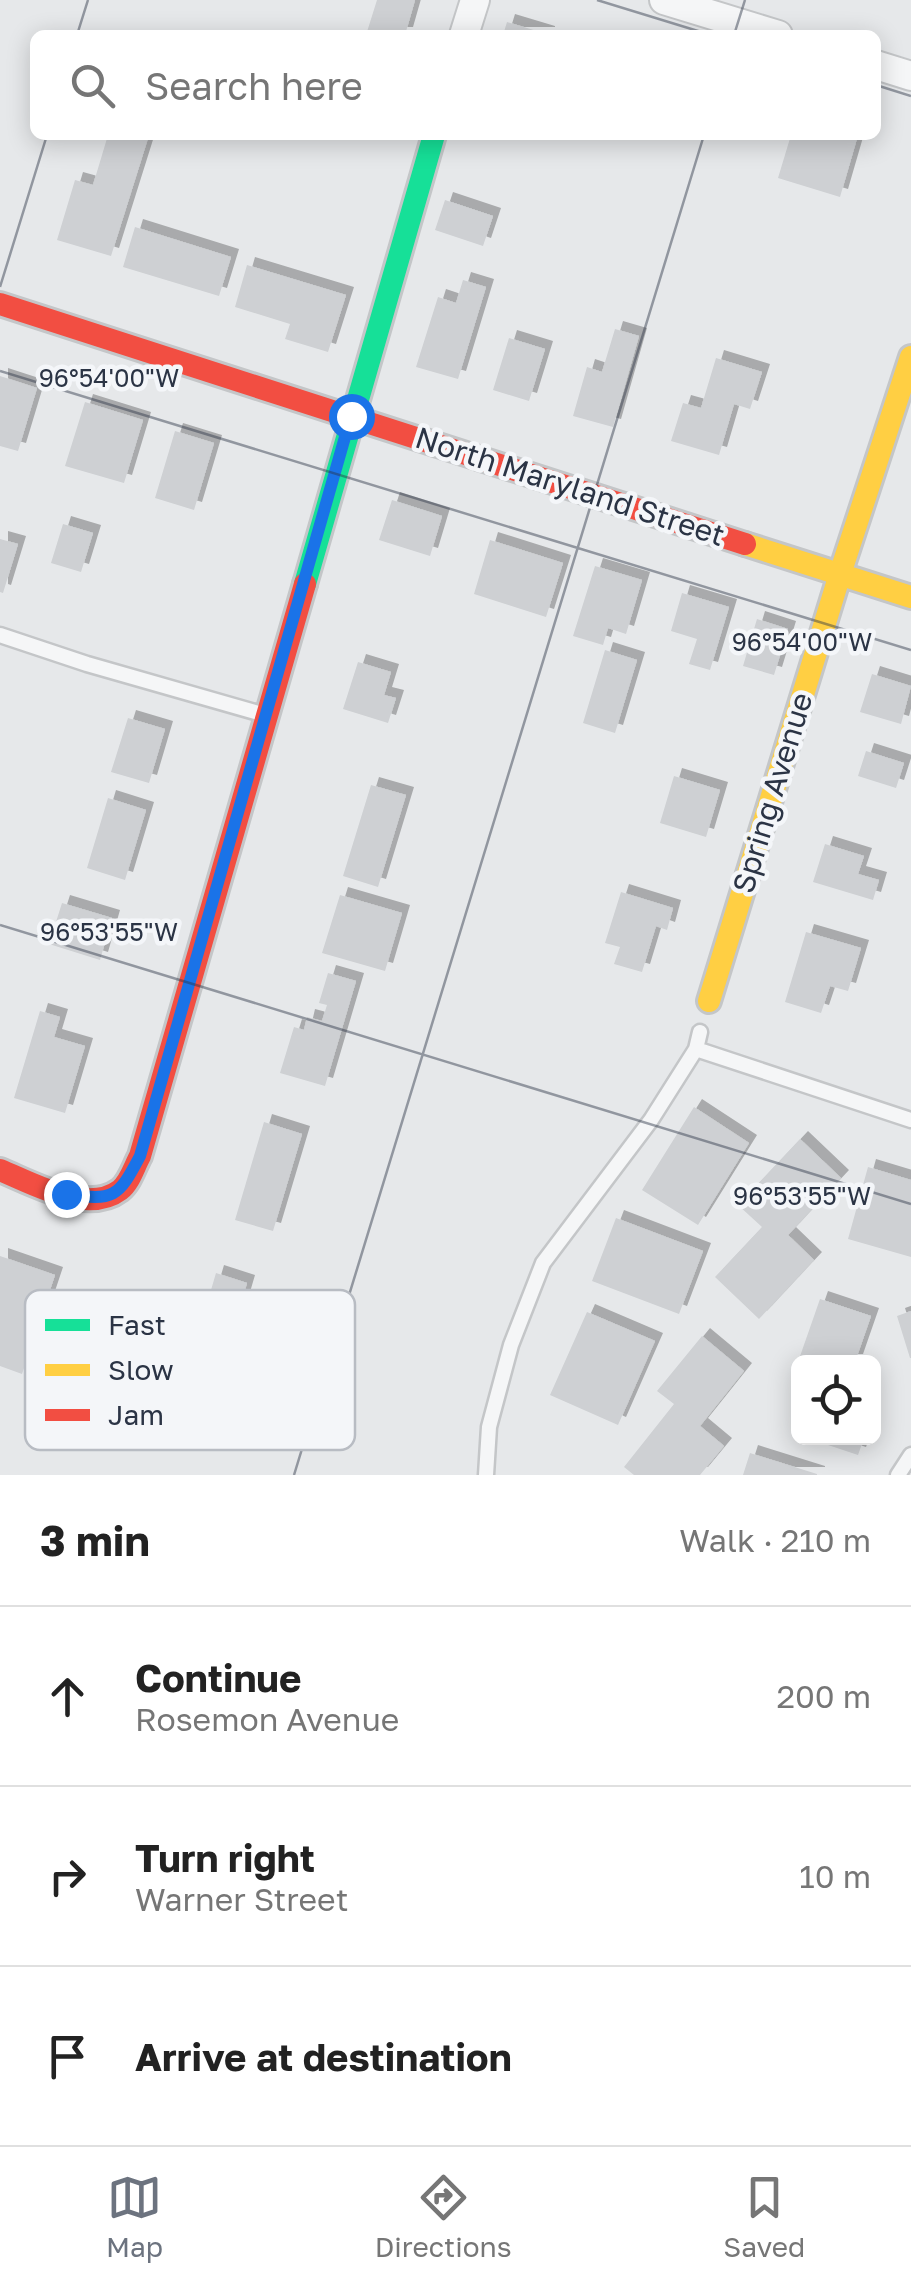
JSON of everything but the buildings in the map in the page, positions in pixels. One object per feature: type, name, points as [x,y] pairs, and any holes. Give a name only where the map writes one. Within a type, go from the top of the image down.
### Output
[{"type":"street","points":[[465,30],[474,0]]},
{"type":"street","points":[[664,0],[762,30]]},
{"type":"street","points":[[881,67],[911,76]]},
{"type":"street","points":[[0,1170],[66,1194],[99,1199],[123,1188],[140,1156],[433,140]]},
{"type":"street","name":"North Maryland Street","points":[[0,304],[911,598]]},
{"type":"street","name":"Spring Avenue","points":[[708,1001],[911,357]]},
{"type":"lane","points":[[0,635],[182,693],[266,715]]},
{"type":"lane","points":[[486,1475],[488,1427],[511,1346],[543,1263],[651,1120],[696,1049],[700,1032]]},
{"type":"lane","points":[[696,1049],[911,1120]]},
{"type":"lane","points":[[898,1475],[911,1455]]},
{"type":"traffic: fast","points":[[305,584],[433,140]]},
{"type":"traffic: slow","points":[[709,1001],[911,357]]},
{"type":"traffic: slow","points":[[745,544],[911,597]]},
{"type":"traffic: jam","points":[[0,304],[745,544]]},
{"type":"traffic: jam","points":[[0,1170],[43,1189],[92,1199],[120,1190],[132,1174],[305,584]]},
{"type":"route","points":[[66,1194],[99,1199],[123,1188],[140,1156],[351,416]]}]
